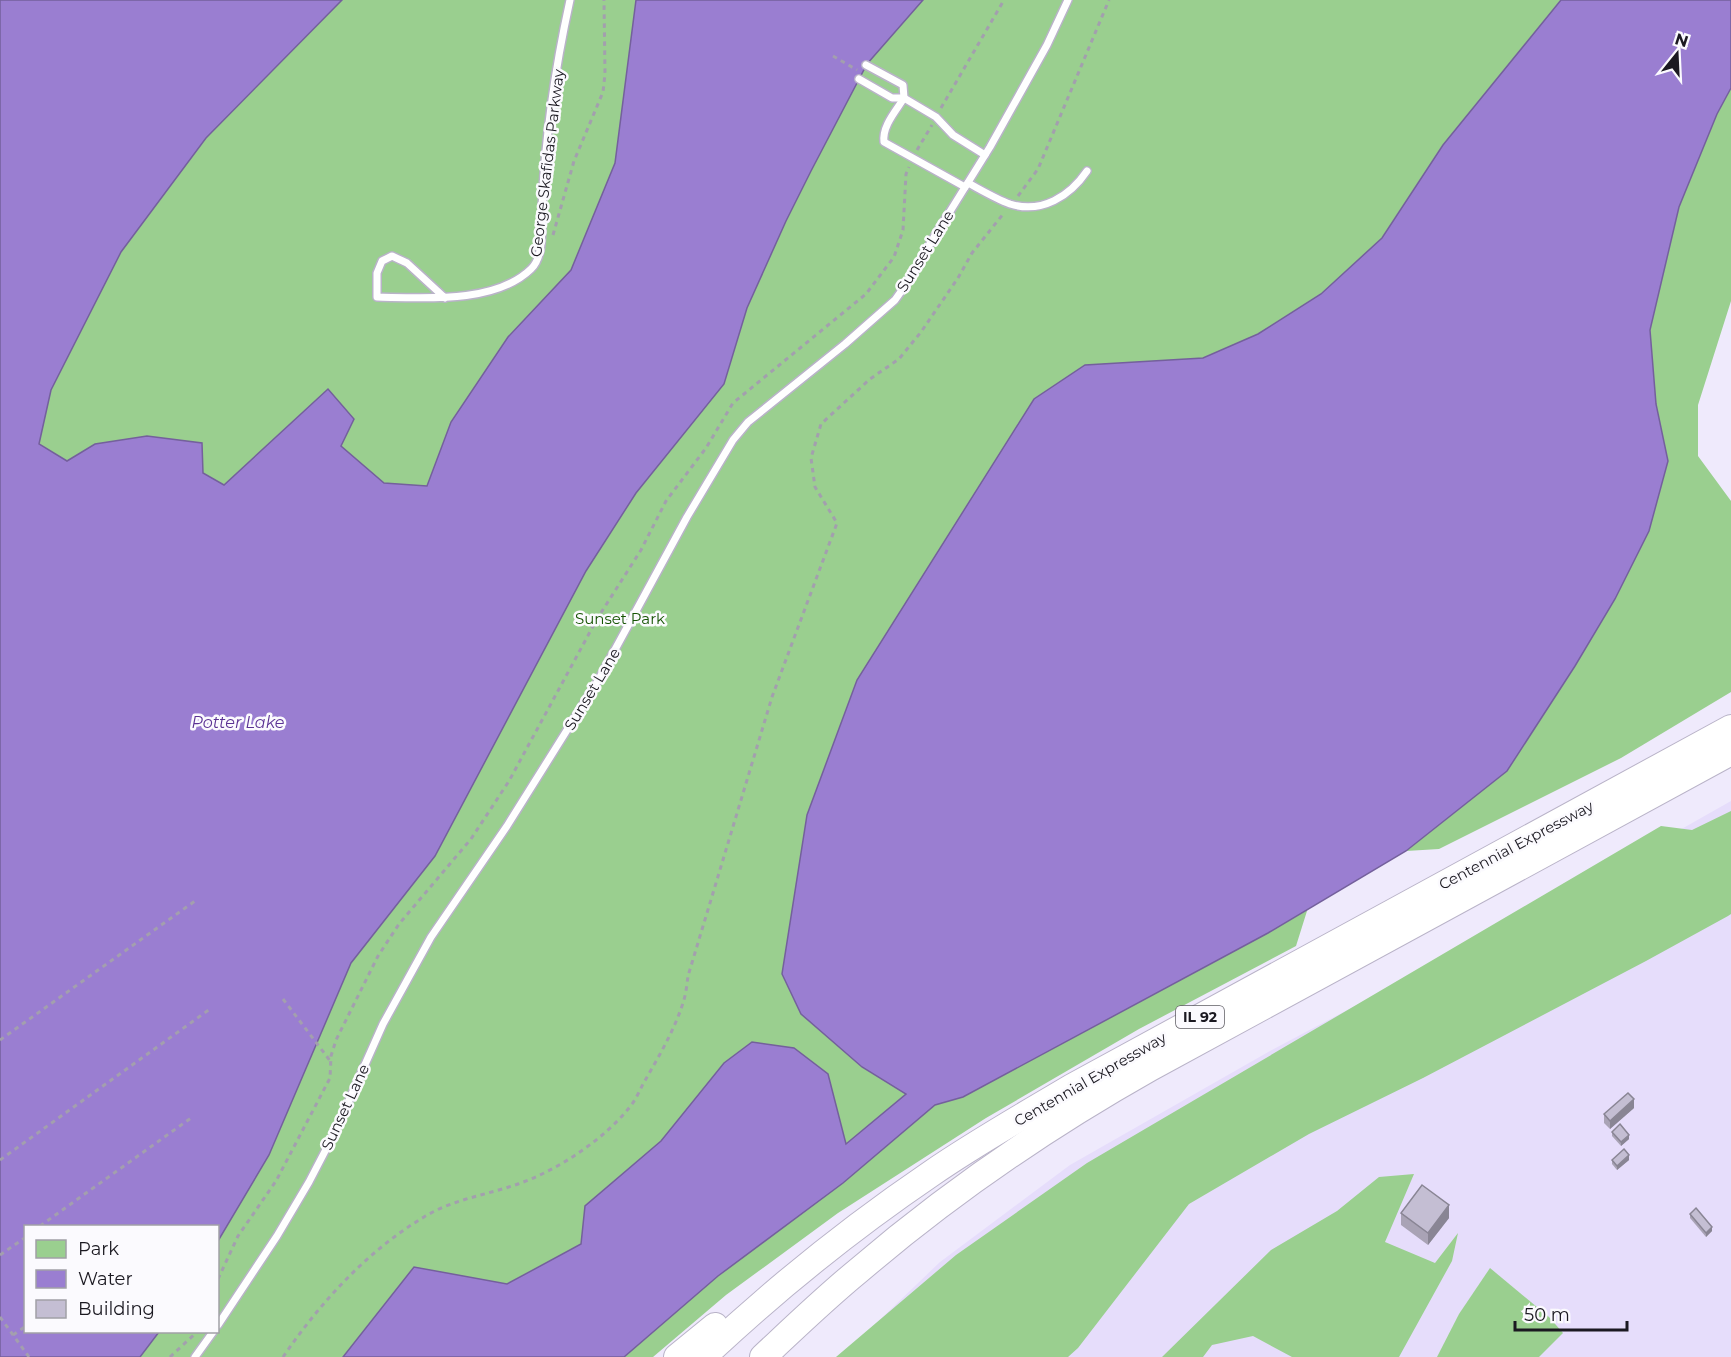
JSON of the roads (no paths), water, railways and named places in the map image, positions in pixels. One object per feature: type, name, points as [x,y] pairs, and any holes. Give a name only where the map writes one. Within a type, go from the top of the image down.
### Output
[{"type":"highway","name":"Centennial Expressway","points":[[703,1357],[757,1308],[844,1238],[932,1173],[1072,1087],[1731,728]]},
{"type":"highway","name":"Centennial Expressway","points":[[763,1357],[898,1238],[1009,1156],[1080,1111],[1150,1068],[1731,752]]},
{"type":"highway","points":[[677,1357],[738,1307],[844,1238]]},
{"type":"lane","name":"George Skafidas Parkway","points":[[446,298],[407,262],[392,256],[382,261],[378,273],[377,297],[446,298],[465,296],[508,284],[532,268],[540,247],[543,181],[552,99],[570,0]]},
{"type":"lane","name":"Sunset Lane","points":[[219,1323],[277,1236],[309,1182],[335,1132],[383,1024],[431,937],[507,826],[599,679],[687,517],[733,440],[748,422],[845,344],[895,300],[985,155],[1047,45],[1068,0]]},
{"type":"lane","points":[[866,65],[903,85],[904,98],[889,121],[883,135],[884,142],[966,185],[1012,204],[1039,206],[1057,201],[1078,183],[1087,171]]},
{"type":"lane","points":[[859,79],[892,98],[904,98],[936,117],[953,135],[985,155]]},
{"type":"lane","points":[[195,1357],[212,1333]]},
{"type":"water","name":"Potter Lake","points":[[0,0],[342,0],[206,138],[121,252],[51,390],[39,444],[67,461],[95,444],[147,436],[202,443],[203,473],[224,485],[328,389],[354,419],[341,446],[384,483],[427,486],[451,422],[508,337],[571,270],[615,163],[636,0],[923,0],[867,64],[811,171],[747,308],[724,384],[636,493],[586,571],[435,856],[351,963],[269,1155],[219,1239],[219,1225],[24,1225],[24,1333],[158,1333],[140,1357],[0,1357]]},
{"type":"water","points":[[1561,0],[1731,0],[1731,88],[1717,114],[1679,207],[1650,330],[1656,404],[1668,461],[1649,531],[1615,599],[1507,771],[1406,851],[1268,933],[963,1097],[935,1105],[843,1183],[718,1276],[624,1357],[343,1357],[414,1267],[507,1284],[581,1244],[585,1206],[661,1141],[724,1063],[752,1042],[794,1048],[828,1074],[846,1144],[906,1094],[862,1067],[801,1014],[782,974],[807,815],[857,680],[1034,399],[1085,365],[1203,358],[1258,334],[1321,294],[1382,238],[1443,145]]},
{"type":"park label","name":"Sunset Park","points":[[620,618]]}]
